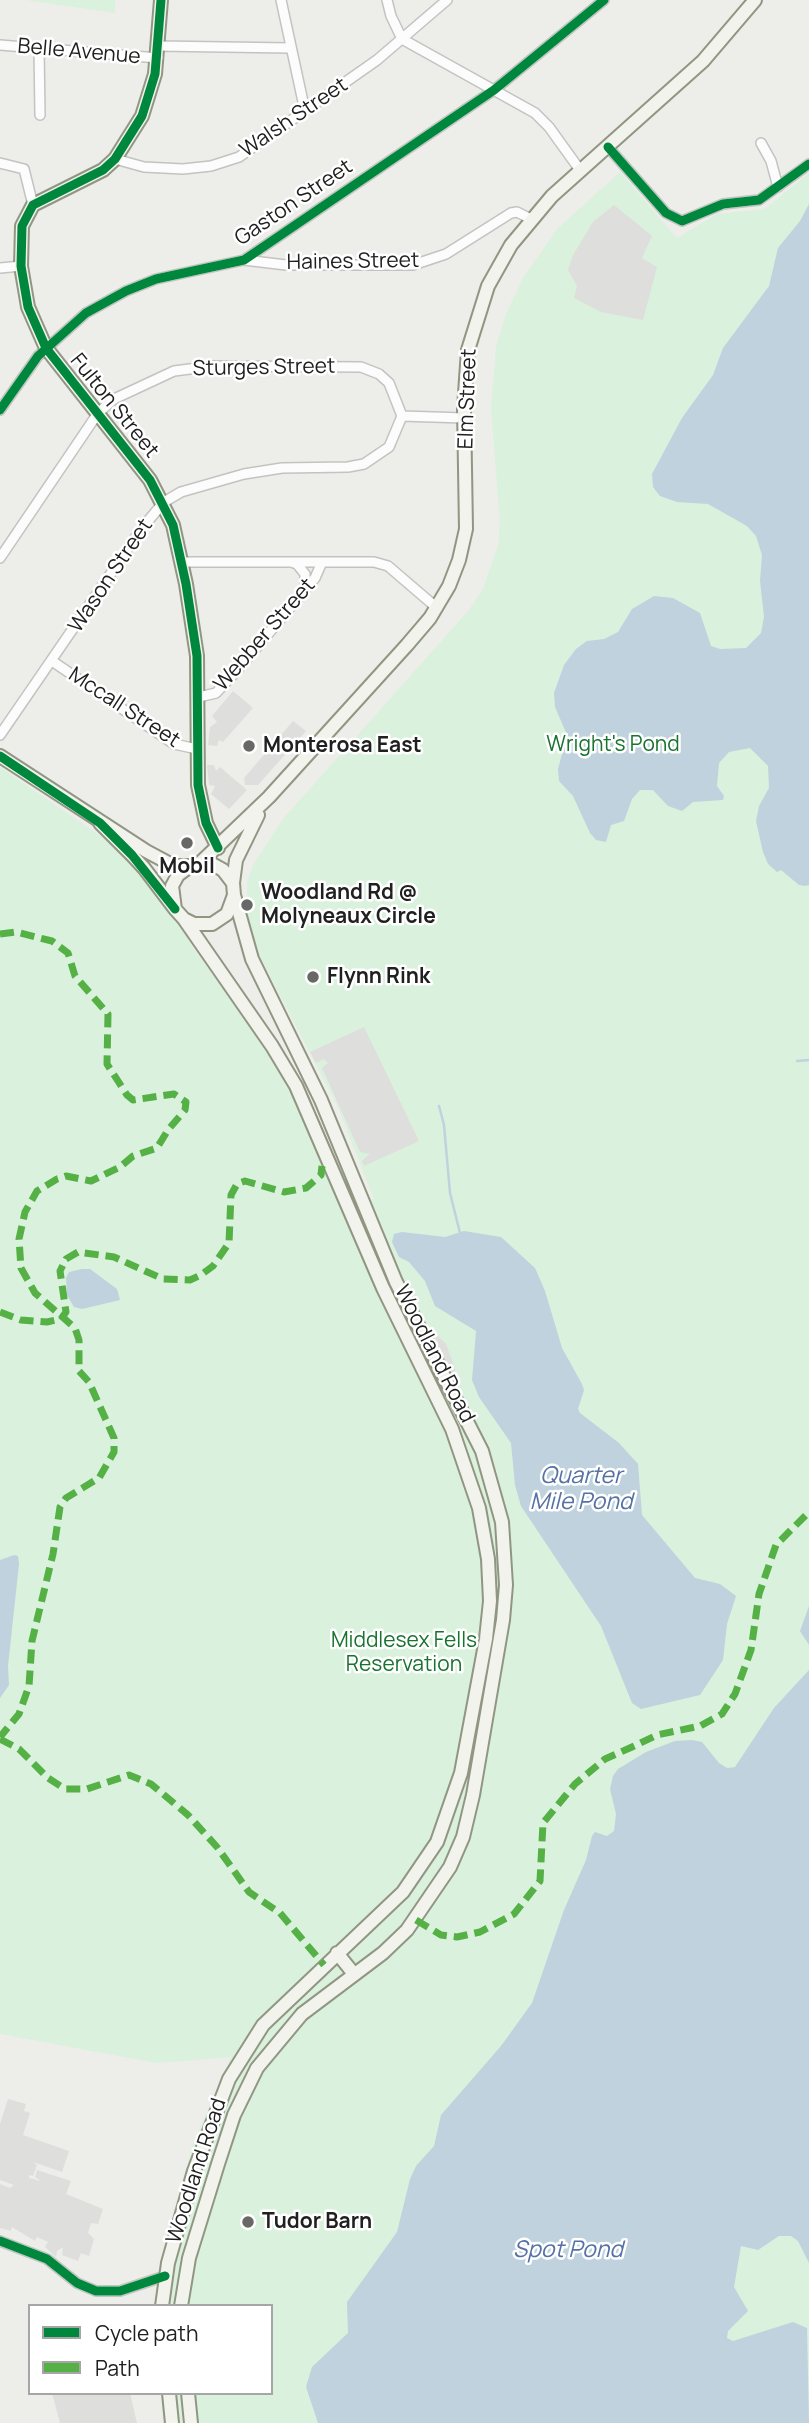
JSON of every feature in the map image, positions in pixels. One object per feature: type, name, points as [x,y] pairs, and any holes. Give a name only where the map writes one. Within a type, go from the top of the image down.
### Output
[{"type":"main road","points":[[33,205],[51,193],[92,177],[116,159],[148,104],[158,52],[161,0]]},
{"type":"main road","name":"Elm Street","points":[[195,864],[218,848],[269,797],[437,608],[455,573],[465,537],[464,418],[468,350],[480,305],[503,258],[531,219],[580,170],[703,61],[755,0]]},
{"type":"main road","name":"Fulton Street","points":[[33,205],[22,226],[21,266],[28,307],[46,348],[150,480],[164,502],[182,562],[194,632],[199,697],[197,749],[200,797],[218,848]]},
{"type":"main road","points":[[0,756],[100,823],[171,864],[195,864],[221,868],[233,889],[232,905],[220,920],[203,925],[180,914],[173,886],[178,874],[195,864]]},
{"type":"main road","name":"Elm Street","points":[[233,889],[236,860],[246,835],[269,797]]},
{"type":"main road","name":"Woodland Road","points":[[100,823],[132,855],[180,914],[263,1032],[296,1086],[360,1235],[452,1429],[474,1490],[486,1539],[490,1585],[486,1639],[460,1779],[443,1829],[428,1858],[403,1892],[263,2025],[229,2079],[194,2171],[165,2276],[162,2304]]},
{"type":"main road","name":"Woodland Road","points":[[181,2304],[189,2258],[234,2115],[250,2081],[291,2025],[315,2003],[383,1953],[416,1920],[446,1875],[463,1837],[503,1620],[506,1571],[503,1533],[491,1476],[478,1441],[419,1329],[321,1100],[246,946],[233,889]]},
{"type":"main road","points":[[360,1235],[374,1229]]},
{"type":"main road","points":[[443,1829],[463,1837]]},
{"type":"main road","points":[[337,1953],[354,1974]]},
{"type":"main road","points":[[169,2395],[172,2423]]},
{"type":"main road","points":[[188,2395],[191,2423]]},
{"type":"street","points":[[281,0],[305,111]]},
{"type":"street","points":[[387,0],[390,16],[402,38],[542,119],[580,170]]},
{"type":"street","name":"Walsh Street","points":[[116,159],[164,169],[211,166],[252,150],[402,38],[447,0]]},
{"type":"street","name":"Gaston Street","points":[[0,410],[46,348],[86,313],[126,291],[182,271],[244,260],[494,90],[604,0]]},
{"type":"street","name":"Belle Avenue","points":[[0,45],[39,49],[158,52],[290,48]]},
{"type":"street","points":[[39,49],[40,114]]},
{"type":"street","points":[[761,143],[771,161],[778,187]]},
{"type":"street","points":[[608,147],[666,213],[678,221],[691,219],[723,204],[757,201],[809,164]]},
{"type":"street","points":[[0,163],[24,169],[33,205]]},
{"type":"street","name":"Haines Street","points":[[244,260],[286,265],[413,265],[446,254],[511,213],[517,212],[531,219]]},
{"type":"street","points":[[0,268],[21,266]]},
{"type":"street","name":"Sturges Street","points":[[0,558],[98,413],[126,393],[180,369],[213,366],[361,367],[374,371],[394,391],[402,416]]},
{"type":"street","points":[[402,416],[464,418]]},
{"type":"street","name":"Wason Street","points":[[0,735],[142,528],[164,502],[181,492],[244,474],[282,468],[348,467],[364,464],[389,447],[402,416]]},
{"type":"street","points":[[286,561],[297,564],[305,574],[307,584],[303,593]]},
{"type":"street","points":[[182,562],[383,564],[402,576],[437,608]]},
{"type":"street","name":"Webber Street","points":[[199,697],[216,693],[303,593],[318,574],[322,562]]},
{"type":"street","name":"Mccall Street","points":[[52,661],[174,744],[197,749]]},
{"type":"street","points":[[0,2241],[47,2259],[77,2283],[96,2291],[120,2291],[165,2276]]},
{"type":"green space","points":[[26,0],[115,0],[115,13]]},
{"type":"green space","name":"Middlesex Fells Reservation","points":[[620,172],[677,238],[717,214],[765,209],[809,173],[809,2423],[163,2423],[161,2395],[273,2395],[273,2304],[154,2304],[161,2262],[193,2144],[231,2057],[157,2063],[0,2034],[0,767],[125,853],[154,887],[196,952],[267,1049],[305,1120],[340,1205],[374,1199],[337,1105],[259,955],[247,913],[247,881],[254,864],[282,820],[469,610],[483,589],[498,545],[500,523],[491,408],[496,347],[506,314],[523,278],[558,228]]},
{"type":"shaded area","points":[[614,205],[652,236],[642,258],[657,267],[643,320],[601,312],[574,298],[577,286],[568,270],[573,255],[593,222]]},
{"type":"shaded area","points":[[233,691],[253,708],[223,742],[219,740],[217,746],[208,745],[210,727],[217,722],[212,716]]},
{"type":"shaded area","points":[[293,721],[306,731],[258,785],[245,785],[244,778]]},
{"type":"shaded area","points":[[207,765],[214,765],[216,771],[220,767],[247,790],[229,809],[211,794],[215,786],[209,785]]},
{"type":"shaded area","points":[[364,1027],[419,1141],[364,1166],[362,1161],[370,1154],[360,1152],[322,1068],[328,1063],[324,1059],[316,1063],[310,1052]]},
{"type":"shaded area","points":[[426,1324],[446,1344],[457,1374],[454,1383]]},
{"type":"shaded area","points":[[8,2099],[26,2104],[24,2111],[30,2113],[23,2135],[69,2151],[62,2172],[33,2162],[37,2165],[33,2176],[29,2175],[29,2178],[41,2181],[35,2177],[37,2170],[71,2181],[66,2194],[103,2209],[98,2224],[91,2223],[88,2233],[94,2239],[89,2256],[81,2253],[78,2261],[62,2255],[63,2247],[57,2251],[56,2257],[45,2247],[48,2242],[37,2237],[35,2241],[12,2227],[11,2231],[0,2228],[0,2184],[10,2188],[14,2185],[0,2180],[0,2124]]},
{"type":"shaded area","points":[[53,2395],[130,2395],[137,2423],[60,2423]]},
{"type":"water","name":"Wright's Pond","points":[[809,204],[809,885],[805,886],[799,885],[781,870],[777,872],[768,864],[763,852],[756,821],[759,806],[769,788],[768,766],[750,748],[729,752],[719,763],[717,786],[724,796],[723,800],[693,802],[682,811],[668,806],[653,790],[640,790],[632,799],[624,821],[611,825],[606,842],[596,840],[573,796],[559,781],[558,769],[567,735],[555,707],[554,693],[564,665],[576,649],[587,641],[604,639],[618,632],[632,609],[654,596],[673,598],[700,613],[711,646],[720,649],[746,648],[761,633],[764,617],[760,581],[762,555],[756,536],[747,526],[708,504],[677,502],[660,496],[653,487],[652,474],[682,418],[713,375],[723,348],[769,286],[778,248],[800,221]]},
{"type":"water","name":"Quarter Mile Pond","points":[[464,1231],[501,1237],[535,1268],[545,1291],[562,1348],[584,1390],[578,1409],[580,1413],[619,1443],[638,1464],[642,1515],[695,1578],[720,1584],[736,1596],[727,1624],[723,1660],[700,1695],[641,1709],[632,1703],[601,1626],[521,1506],[515,1485],[511,1443],[479,1397],[472,1380],[476,1331],[435,1306],[425,1281],[409,1262],[399,1257],[392,1242],[394,1234],[402,1232],[445,1237]]},
{"type":"water","points":[[90,1269],[117,1289],[120,1300],[82,1309],[74,1307],[67,1295],[66,1278],[69,1272]]},
{"type":"water","points":[[18,1556],[19,1564],[8,1666],[9,1685],[0,1698],[0,1560]]},
{"type":"water","points":[[809,1606],[809,1645],[800,1631]]},
{"type":"water","name":"Spot Pond","points":[[809,1670],[809,2263],[798,2241],[791,2236],[779,2236],[758,2250],[741,2246],[734,2287],[748,2311],[728,2331],[727,2338],[733,2341],[793,2322],[807,2328],[809,2423],[318,2423],[306,2387],[312,2367],[348,2333],[347,2302],[397,2232],[410,2179],[416,2166],[434,2146],[441,2115],[501,2046],[532,2003],[564,1910],[586,1860],[592,1836],[595,1832],[607,1836],[614,1831],[616,1814],[610,1789],[613,1776],[618,1769],[646,1752],[675,1741],[702,1742],[719,1763],[727,1768],[735,1767],[774,1708]]},
{"type":"waterway","points":[[797,1061],[809,1060]]},
{"type":"waterway","points":[[439,1106],[444,1125],[450,1193],[460,1233]]},
{"type":"marked path","points":[[0,934],[16,932],[52,941],[68,953],[75,976],[108,1014],[107,1064],[127,1095],[133,1100],[174,1094],[186,1102],[185,1110],[157,1148],[133,1156],[120,1167],[91,1181],[66,1176],[57,1179],[37,1191],[25,1212],[19,1239],[21,1268],[35,1293],[75,1328],[79,1340],[79,1371],[89,1382],[114,1438],[114,1452],[99,1478],[66,1498],[60,1507],[53,1554],[32,1641],[29,1686],[19,1714],[0,1737]]},
{"type":"marked path","points":[[0,1312],[21,1320],[47,1322],[61,1319],[66,1312],[60,1271],[66,1259],[78,1252],[114,1257],[163,1279],[190,1280],[213,1266],[229,1243],[231,1195],[237,1184],[245,1181],[284,1192],[306,1188],[321,1175],[322,1166]]},
{"type":"marked path","points":[[416,1920],[441,1935],[457,1937],[480,1932],[514,1914],[540,1881],[543,1823],[575,1784],[605,1759],[657,1735],[700,1726],[722,1714],[735,1694],[751,1650],[759,1594],[776,1545],[809,1512]]},
{"type":"marked path","points":[[0,1739],[19,1749],[48,1778],[65,1789],[87,1789],[129,1775],[151,1784],[188,1815],[217,1847],[249,1892],[280,1913],[324,1965]]},
{"type":"cycle path","points":[[161,0],[155,74],[142,116],[115,159],[103,170],[33,205],[22,226],[21,266],[28,307],[46,348],[150,480],[173,525],[186,584],[197,656],[198,785],[206,823],[218,848]]},
{"type":"cycle path","points":[[0,410],[38,356],[86,313],[126,291],[156,279],[244,260],[494,90],[604,0]]},
{"type":"cycle path","points":[[608,147],[666,213],[682,221],[723,204],[759,200],[809,164]]},
{"type":"cycle path","points":[[0,756],[100,823],[132,855],[175,909]]},
{"type":"cycle path","points":[[0,2241],[47,2259],[77,2283],[96,2291],[120,2291],[165,2276]]},
{"type":"place","name":"Monterosa East","points":[[249,746]]},
{"type":"place","name":"Mobil","points":[[187,843]]},
{"type":"place","name":"Woodland Rd @ Molyneaux Circle","points":[[247,905]]},
{"type":"place","name":"Flynn Rink","points":[[313,977]]},
{"type":"place","name":"Tudor Barn","points":[[248,2222]]}]
